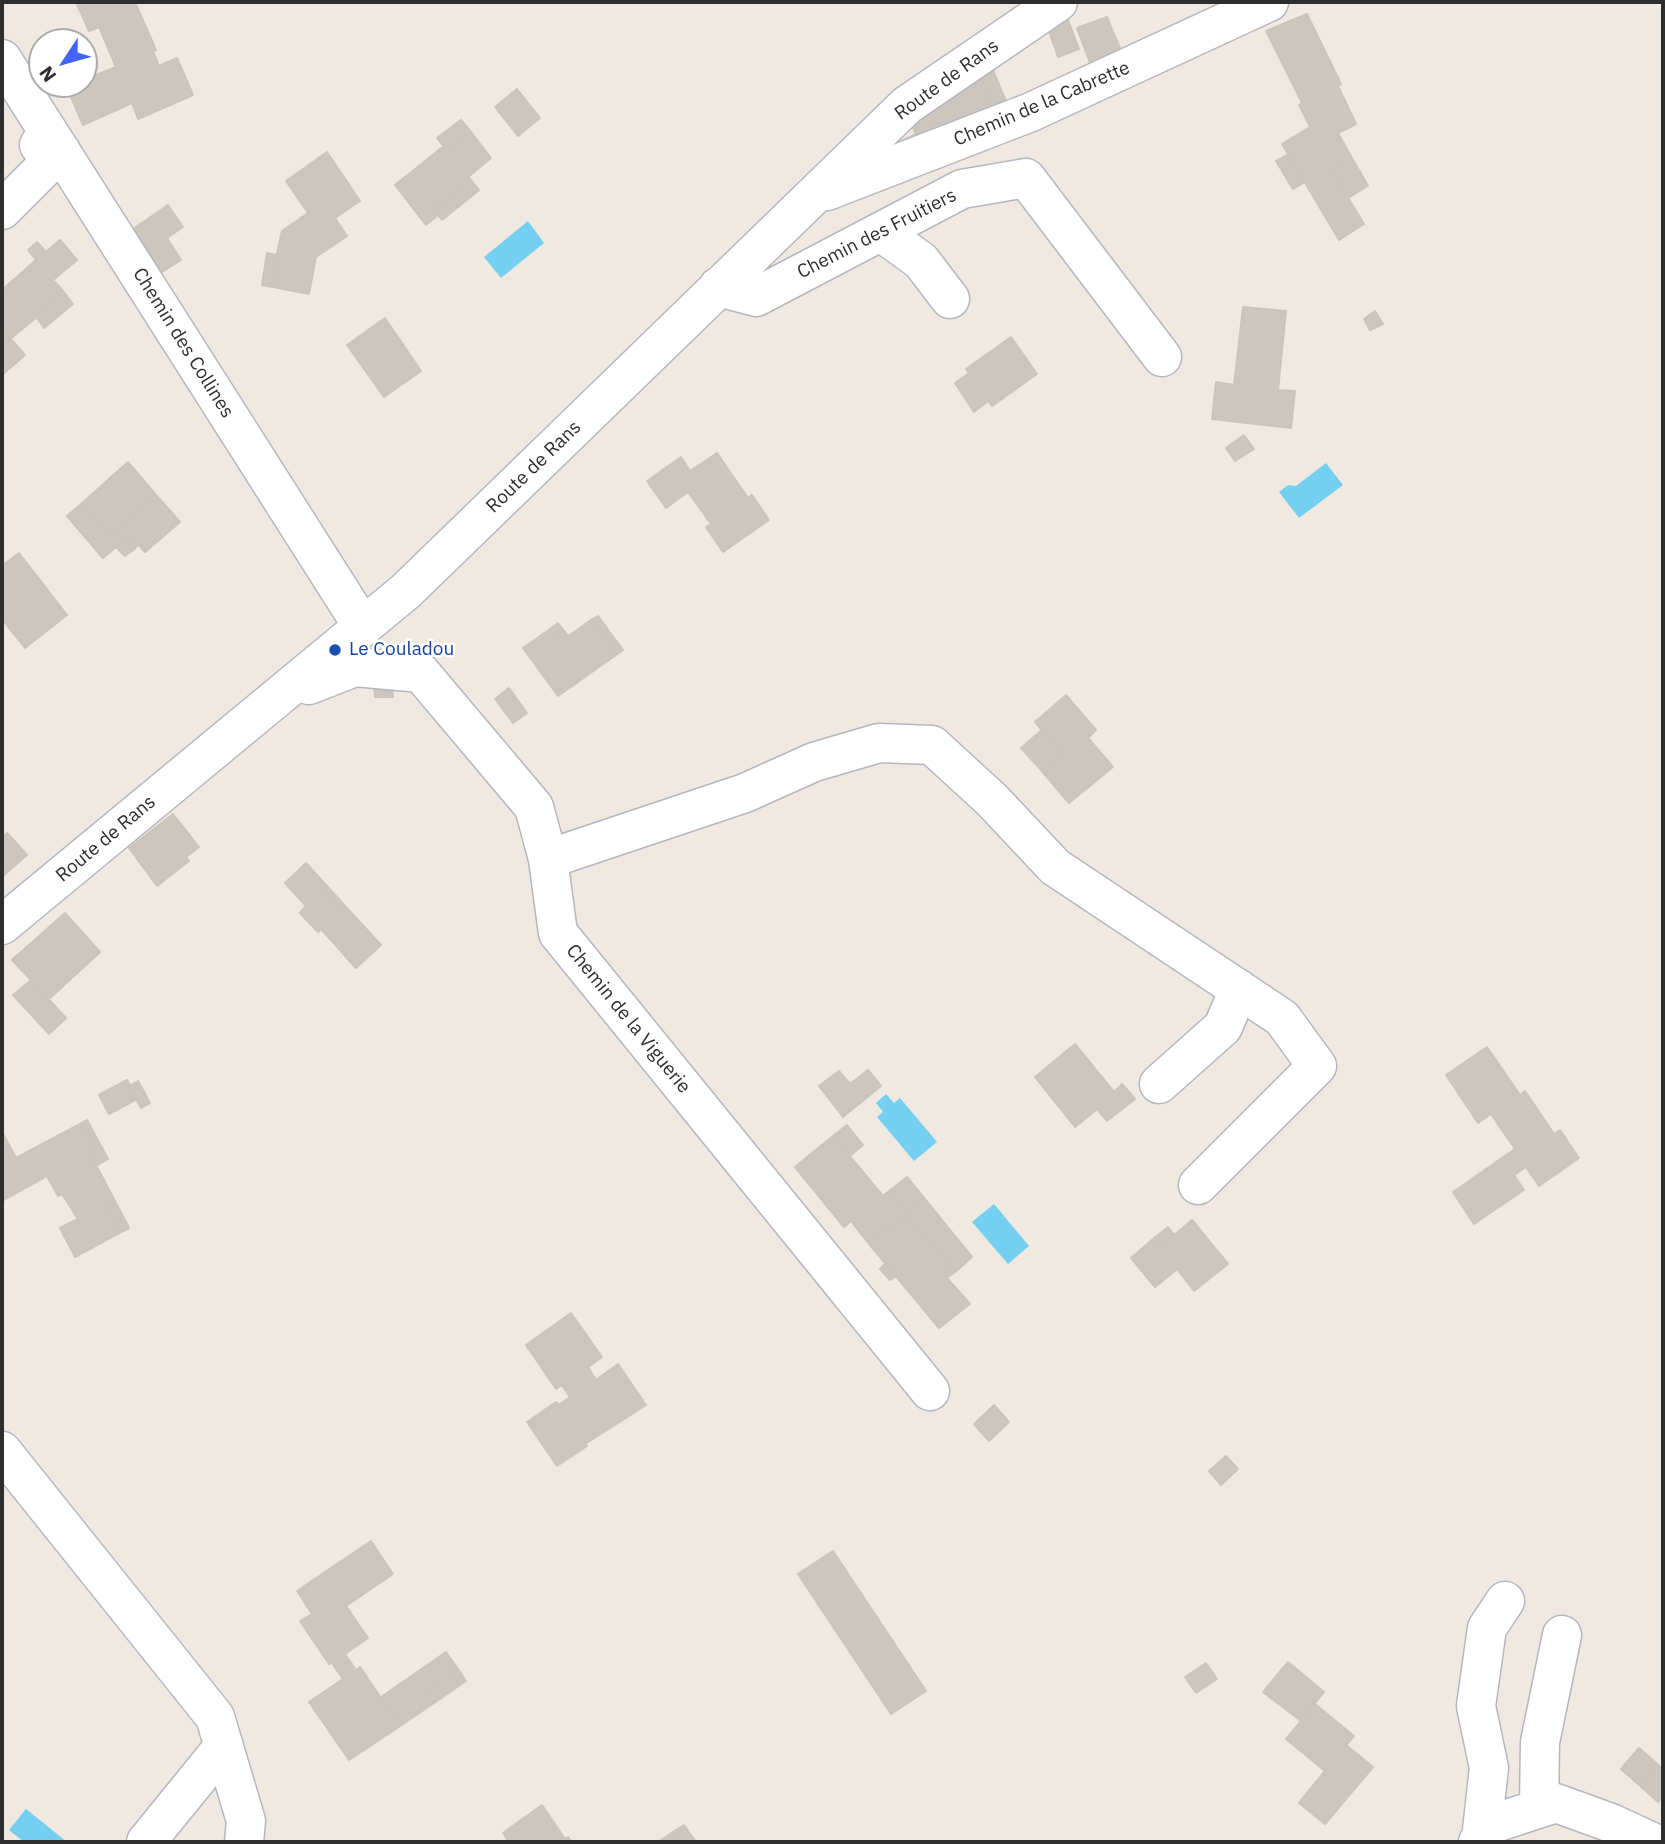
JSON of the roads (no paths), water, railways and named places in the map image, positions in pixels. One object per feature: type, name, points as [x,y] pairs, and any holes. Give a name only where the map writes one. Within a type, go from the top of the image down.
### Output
[{"type":"street","name":"Route de Rans","points":[[2,925],[406,591],[907,104],[1058,2]]},
{"type":"street","name":"Chemin de la Cabrette","points":[[812,197],[1031,112],[1269,2]]},
{"type":"street","name":"Chemin des Collines","points":[[2,59],[363,627]]},
{"type":"street","points":[[2,104],[25,141],[61,151],[2,210]]},
{"type":"street","name":"Chemin des Fruitiers","points":[[719,287],[756,297],[962,189],[1026,178],[1162,357]]},
{"type":"street","points":[[881,232],[921,261],[950,299]]},
{"type":"street","name":"Chemin de la Viguerie","points":[[278,697],[355,667],[421,673],[534,807],[548,859],[558,933],[930,1391]]},
{"type":"street","points":[[548,859],[745,793],[814,762],[879,743],[932,745],[992,800],[1055,867],[1282,1018],[1317,1066],[1198,1185]]},
{"type":"street","points":[[1159,1084],[1223,1027],[1239,989]]},
{"type":"street","points":[[2,1451],[215,1717],[246,1821],[244,1842]]},
{"type":"street","points":[[1480,1840],[1489,1768],[1476,1706],[1487,1628],[1505,1601]]},
{"type":"street","points":[[1539,1808],[1540,1742],[1562,1635]]},
{"type":"street","points":[[146,1842],[224,1746]]},
{"type":"street","points":[[1480,1840],[1495,1823],[1556,1803],[1611,1823],[1652,1842]]},
{"type":"water","points":[[528,221],[544,243],[501,278],[484,257]]},
{"type":"water","points":[[1326,463],[1343,485],[1299,518],[1279,492],[1288,485],[1296,486]]},
{"type":"water","points":[[886,1094],[894,1103],[900,1098],[937,1142],[914,1161],[877,1117],[883,1112],[876,1103]]},
{"type":"water","points":[[994,1204],[1029,1246],[1008,1264],[972,1222]]},
{"type":"water","points":[[26,1809],[67,1842],[24,1842],[9,1830]]},
{"type":"place","name":"Le Couladou","points":[[335,650]]}]
